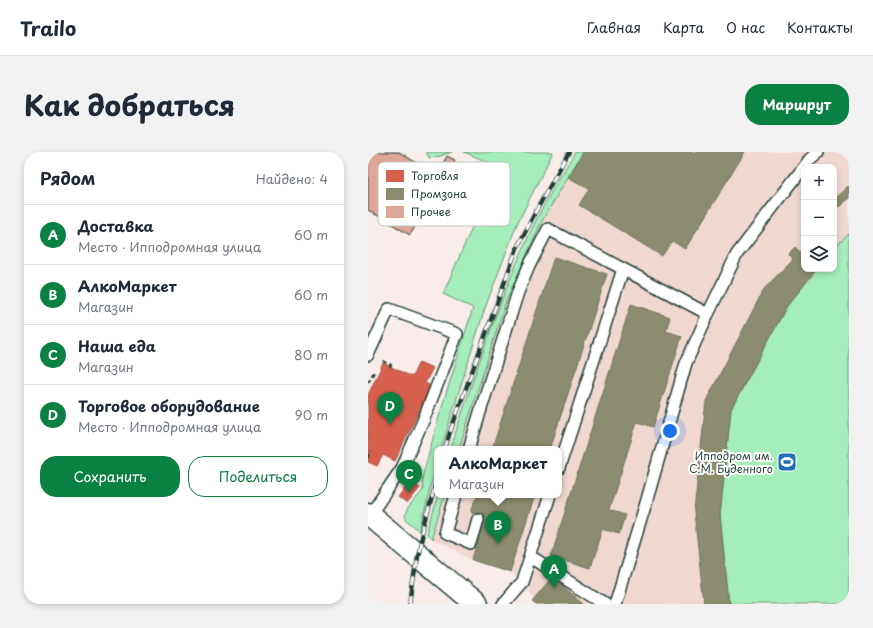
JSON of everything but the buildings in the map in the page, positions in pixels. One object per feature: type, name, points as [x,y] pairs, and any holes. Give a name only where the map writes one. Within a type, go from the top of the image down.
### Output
[{"type":"street","points":[[369,514],[476,604]]},
{"type":"lane","points":[[615,604],[686,363],[708,314],[738,254],[810,159],[818,152]]},
{"type":"lane","points":[[470,446],[518,292],[529,266],[548,229],[708,314]]},
{"type":"lane","points":[[562,459],[623,269]]},
{"type":"lane","points":[[368,355],[389,309],[457,334],[423,421],[402,468],[369,514]]},
{"type":"lane","points":[[455,498],[444,533],[471,544],[478,519]]},
{"type":"lane","points":[[504,604],[522,582],[549,498]]},
{"type":"lane","points":[[530,557],[605,604]]},
{"type":"path","points":[[368,458],[371,451]]},
{"type":"shaded area","points":[[583,152],[849,152],[849,234],[837,245],[837,164],[801,164],[801,272],[815,272],[808,280],[720,515],[729,604],[536,604],[532,601],[534,598],[510,572],[473,560],[431,539],[444,498],[562,498],[562,446],[460,446],[506,301],[542,221]]},
{"type":"green space","points":[[426,152],[452,152],[429,158]]},
{"type":"green space","points":[[464,152],[553,152],[517,224],[485,308],[442,446],[434,446],[434,474],[420,531],[406,519],[405,516],[410,506],[423,490],[422,478],[440,413],[473,308],[443,294],[473,226],[510,226],[510,162],[488,162]]},
{"type":"green space","points":[[575,152],[583,152],[542,221],[506,301],[460,446],[452,446],[488,336],[516,264],[550,195]]},
{"type":"green space","name":"Ипподром им. С.М. Буденного","points":[[849,234],[849,604],[729,604],[720,515],[731,409],[787,306],[815,272],[837,272],[837,245]]},
{"type":"green space","points":[[437,498],[444,498],[431,539],[427,534]]},
{"type":"railway","points":[[446,446],[517,248],[569,152]]},
{"type":"railway","points":[[410,604],[417,555],[434,490]]},
{"type":"place","name":"Торговое оборудование","points":[[390,425]]},
{"type":"place","name":"Ипподром им. С.М. Буденного","points":[[787,462]]},
{"type":"place","name":"Наша еда","points":[[409,493]]},
{"type":"place","name":"АлкоМаркет","points":[[498,544]]},
{"type":"place","name":"Доставка","points":[[554,588]]}]
